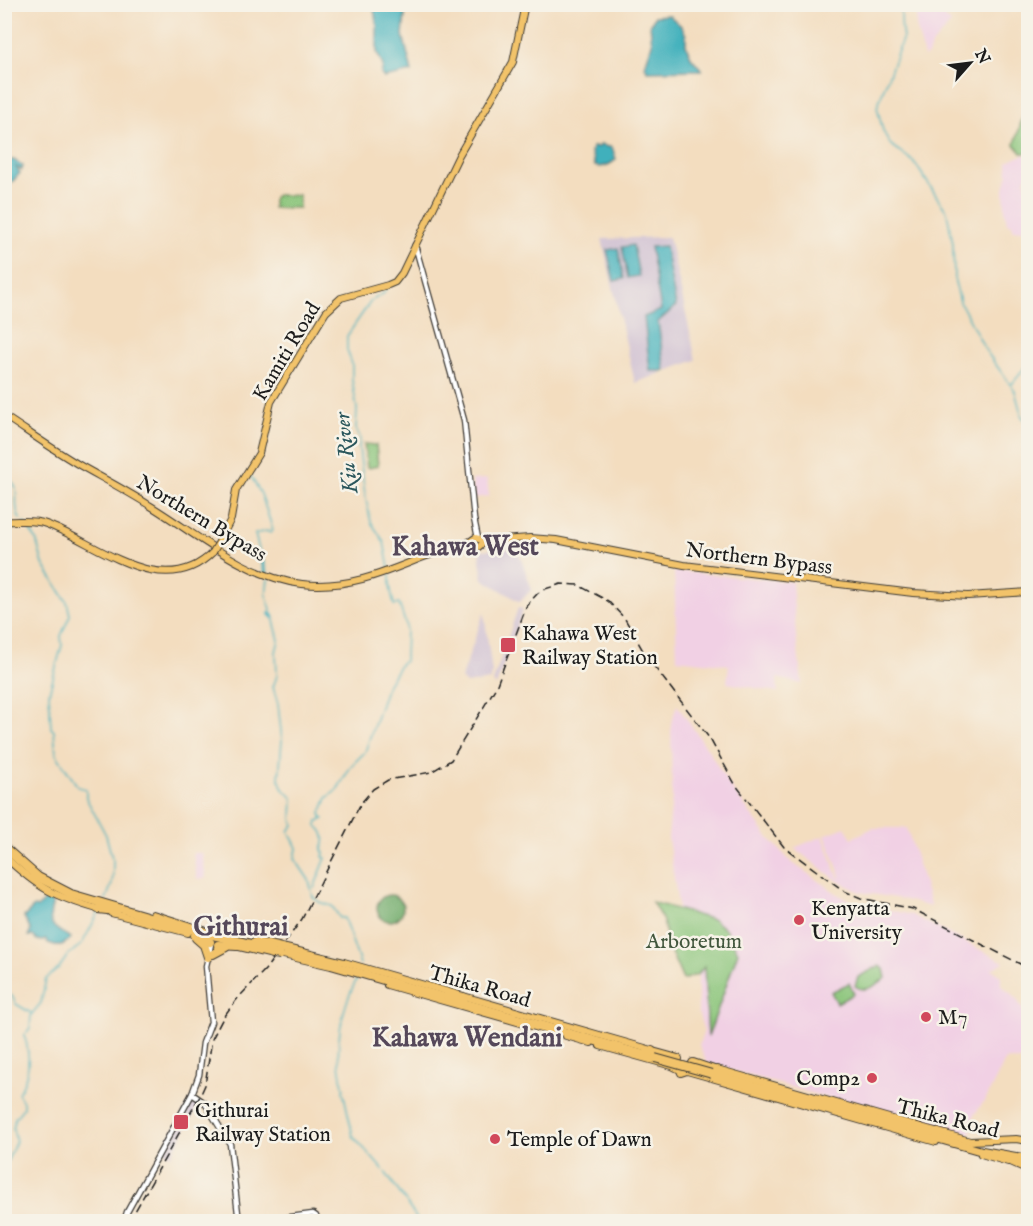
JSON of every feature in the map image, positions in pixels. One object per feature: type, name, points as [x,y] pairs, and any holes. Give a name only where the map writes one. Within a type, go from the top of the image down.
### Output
[{"type":"highway","name":"Thika Road","points":[[4,844],[34,874],[55,888],[214,938]]},
{"type":"highway","name":"Thika Road","points":[[4,851],[31,877],[65,896],[214,938],[312,958],[606,1043]]},
{"type":"highway","points":[[98,909],[118,911]]},
{"type":"highway","points":[[156,923],[190,934],[279,951]]},
{"type":"highway","points":[[190,934],[204,945],[209,957],[221,948],[237,944]]},
{"type":"highway","name":"Thika Road","points":[[358,971],[990,1153],[1029,1157]]},
{"type":"highway","points":[[447,996],[463,997]]},
{"type":"highway","points":[[606,1043],[685,1061],[774,1091]]},
{"type":"highway","points":[[606,1043],[672,1066]]},
{"type":"highway","points":[[683,1070],[774,1091]]},
{"type":"highway","name":"Thika Road","points":[[774,1091],[960,1142],[1029,1157]]},
{"type":"highway","points":[[921,1131],[936,1132]]},
{"type":"highway","points":[[990,1153],[1025,1167]]},
{"type":"main road","name":"Kamiti Road","points":[[4,521],[42,523],[126,563],[164,572],[191,568],[213,552],[231,519],[236,492],[260,449],[271,402],[326,312],[343,297],[395,282],[402,273],[459,155],[513,62],[525,4]]},
{"type":"main road","name":"Northern Bypass","points":[[4,416],[81,466],[168,516],[224,554],[269,577],[291,582],[317,585],[342,584],[476,540],[530,538],[556,540],[684,565],[914,593],[968,596],[1029,592]]},
{"type":"main road","points":[[291,582],[298,579]]},
{"type":"main road","name":"Thika Road","points":[[4,844],[38,873],[71,891],[214,938]]},
{"type":"main road","points":[[4,856],[40,888],[63,899],[190,934]]},
{"type":"main road","name":"Thika Road","points":[[279,951],[463,997],[936,1132],[976,1142],[1016,1139],[1029,1141]]},
{"type":"main road","name":"Thika Road","points":[[279,951],[358,971],[683,1070],[1025,1167]]},
{"type":"main road","points":[[683,1070],[685,1061]]},
{"type":"street","points":[[414,245],[464,420],[476,540]]},
{"type":"street","points":[[4,306],[7,314],[4,321]]},
{"type":"street","points":[[124,1221],[146,1176],[192,1094],[199,1072],[203,1043],[211,1022],[206,972],[214,938]]},
{"type":"street","points":[[192,1094],[205,1103],[229,1142],[239,1221]]},
{"type":"street","points":[[253,1221],[313,1214],[317,1221]]},
{"type":"shaded area","points":[[918,5],[931,5],[951,23],[931,46],[928,55],[924,57],[916,25]]},
{"type":"shaded area","points":[[1023,155],[1028,156],[1028,176],[1025,179],[1028,225],[1027,229],[1013,230],[1013,225],[1007,223],[1005,210],[1004,188],[1008,175],[1007,162]]},
{"type":"shaded area","points":[[669,237],[696,360],[635,383],[602,239]]},
{"type":"shaded area","points":[[487,479],[489,496],[474,498],[472,480]]},
{"type":"shaded area","points":[[517,548],[532,589],[520,602],[483,579],[480,560],[481,550]]},
{"type":"shaded area","points":[[674,571],[792,582],[802,684],[777,678],[778,692],[727,683],[729,665],[677,659]]},
{"type":"shaded area","points":[[518,608],[523,609],[496,686],[493,682]]},
{"type":"shaded area","points":[[484,612],[492,673],[490,680],[466,684],[461,679]]},
{"type":"shaded area","name":"Kenyatta University","points":[[677,705],[727,782],[767,836],[791,862],[853,902],[912,915],[1004,962],[992,969],[1001,976],[1001,985],[1016,998],[1024,1012],[1027,1031],[1022,1038],[1028,1041],[1028,1062],[1006,1059],[987,1097],[974,1115],[970,1135],[936,1129],[936,1126],[928,1126],[926,1122],[924,1125],[877,1112],[878,1107],[870,1104],[867,1109],[707,1063],[699,1045],[704,1031],[698,1012],[698,974],[687,960],[675,934],[678,905],[668,838],[672,797],[671,723]]},
{"type":"shaded area","points":[[845,827],[852,838],[873,828],[907,828],[931,907],[902,899],[860,892],[838,881],[794,848],[823,836],[839,879],[840,874],[825,835]]},
{"type":"shaded area","points":[[193,853],[202,853],[206,878],[197,879]]},
{"type":"shaded area","points":[[190,1100],[199,1105],[171,1155],[162,1149]]},
{"type":"green space","points":[[1028,97],[1028,153],[1021,153],[1015,144]]},
{"type":"green space","points":[[277,195],[299,195],[299,208],[273,208],[273,198]]},
{"type":"green space","points":[[364,444],[376,445],[378,466],[367,467]]},
{"type":"green space","points":[[390,895],[399,899],[403,908],[399,917],[390,921],[381,917],[377,908],[381,899]]},
{"type":"green space","name":"Arboretum","points":[[652,902],[714,920],[726,930],[738,952],[708,1037],[704,967],[698,974],[683,980],[669,948],[663,921]]},
{"type":"green space","points":[[879,966],[884,969],[886,978],[867,989],[855,986],[858,977]]},
{"type":"green space","points":[[849,983],[854,994],[837,1003],[831,992]]},
{"type":"water","points":[[373,5],[406,5],[403,35],[412,72],[384,78],[381,74],[383,66],[377,52],[377,25]]},
{"type":"water","points":[[669,15],[681,26],[686,35],[686,45],[691,57],[702,70],[647,71],[645,65],[652,44],[650,24],[655,16]]},
{"type":"water","points":[[601,144],[612,147],[616,159],[601,167],[595,166],[591,152],[592,147],[599,147]]},
{"type":"water","points":[[5,160],[14,160],[23,166],[22,170],[16,167],[20,173],[7,188],[5,188]]},
{"type":"water","points":[[633,245],[639,276],[628,278],[622,247]]},
{"type":"water","points":[[665,246],[676,306],[658,322],[665,371],[650,371],[644,317],[661,310],[650,247]]},
{"type":"water","points":[[618,248],[624,279],[614,281],[607,250]]},
{"type":"water","points":[[44,898],[53,902],[50,916],[52,924],[71,938],[63,945],[54,945],[46,939],[37,940],[33,936],[28,936],[31,931],[24,917],[34,907],[37,908],[44,902]]},
{"type":"waterway","points":[[901,4],[903,37],[877,107],[883,131],[890,144],[914,162],[947,212],[953,244],[954,278],[960,302],[986,351],[1015,391],[1022,417],[1028,422]]},
{"type":"waterway","name":"Kiu River","points":[[387,287],[384,293],[371,301],[347,336],[347,350],[352,364],[357,409],[356,429],[360,437],[359,448],[365,495],[371,522],[384,542],[389,568]]},
{"type":"waterway","points":[[1012,384],[1028,364]]},
{"type":"waterway","points":[[249,473],[261,494],[273,530],[271,533],[266,531],[255,534],[261,558]]},
{"type":"waterway","points":[[4,475],[11,480],[16,490],[16,507],[20,519]]},
{"type":"waterway","points":[[24,523],[36,539],[43,564],[67,602],[70,615],[61,636],[62,645],[49,693],[51,728],[54,731],[56,754],[78,787],[86,789],[86,798],[106,835],[112,858]]},
{"type":"waterway","points":[[261,558],[266,574]]},
{"type":"waterway","points":[[314,888],[326,858],[323,857],[322,850],[324,837],[317,826],[317,821],[324,819],[321,818],[321,813],[327,798],[337,790],[351,766],[365,752],[387,686],[401,663],[405,661],[406,625],[399,604],[394,605],[390,574]]},
{"type":"waterway","points":[[268,579],[266,595],[271,609],[270,614]]},
{"type":"waterway","points":[[270,614],[273,617]]},
{"type":"waterway","points":[[273,617],[279,640],[276,652],[277,676],[273,687],[278,704],[282,740],[279,779],[283,789],[293,798],[294,825],[289,831],[297,848],[295,859],[309,880],[313,897],[319,902],[332,906],[340,918],[344,918],[360,964]]},
{"type":"waterway","points":[[1028,782],[1028,788]]},
{"type":"waterway","points":[[113,860],[113,872]]},
{"type":"waterway","points":[[106,899],[113,874]]},
{"type":"waterway","points":[[27,1032],[30,1028],[31,1015],[41,1003],[46,979],[59,968],[68,955],[82,944],[99,912]]},
{"type":"waterway","points":[[343,1085],[339,1057],[340,1029],[347,1001],[359,975]]},
{"type":"waterway","points":[[4,994],[12,996],[16,1004],[31,1013]]},
{"type":"waterway","points":[[4,1169],[16,1141],[13,1129],[15,1118],[23,1108],[23,1102],[18,1093],[25,1080],[28,1065],[25,1034]]},
{"type":"waterway","points":[[344,1087],[353,1136],[383,1170]]},
{"type":"waterway","points":[[385,1172],[406,1202]]},
{"type":"waterway","points":[[407,1204],[419,1222]]},
{"type":"waterway","points":[[446,1222],[456,1220],[462,1222]]},
{"type":"railway","points":[[129,1222],[200,1096],[205,1085],[212,1039],[224,1016],[265,970],[302,919],[361,803],[373,789],[388,780],[431,772],[451,760],[496,687],[527,605],[538,593],[561,584],[578,585],[608,601],[625,619],[646,656],[710,739],[735,784],[784,847],[844,891],[861,898],[913,909],[1028,968]]},
{"type":"place","name":"Kahawa West Railway Station","points":[[508,645]]},
{"type":"place","name":"Kenyatta University","points":[[799,920]]},
{"type":"place","name":"M7","points":[[926,1017]]},
{"type":"place","name":"Comp2","points":[[872,1078]]},
{"type":"place","name":"Githurai Railway Station","points":[[181,1122]]},
{"type":"place","name":"Temple of Dawn","points":[[495,1139]]},
{"type":"district","name":"Kahawa West","points":[[465,546]]},
{"type":"district","name":"Githurai","points":[[241,926]]},
{"type":"district","name":"Kahawa Wendani","points":[[467,1037]]}]
